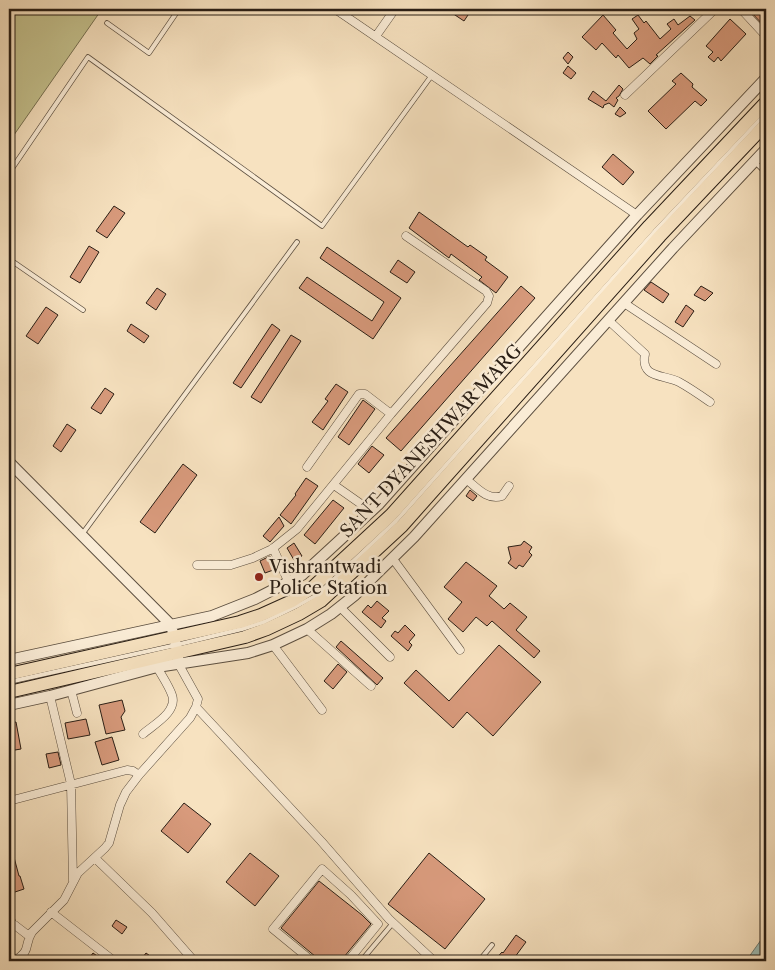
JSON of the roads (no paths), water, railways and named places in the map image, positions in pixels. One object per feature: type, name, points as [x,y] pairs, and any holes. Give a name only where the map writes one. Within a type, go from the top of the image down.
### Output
[{"type":"main road","name":"SANT DYANESHWAR MARG","points":[[9,692],[176,645],[215,629],[261,615],[312,588],[391,515],[649,226],[766,102]]},
{"type":"main road","name":"SANT DYANESHWAR MARG","points":[[9,674],[176,645],[228,641],[267,629],[321,601],[402,526],[660,236],[766,124]]},
{"type":"street","points":[[335,9],[637,215]]},
{"type":"street","points":[[376,36],[395,9]]},
{"type":"street","points":[[625,95],[715,9]]},
{"type":"street","points":[[741,9],[766,36]]},
{"type":"street","points":[[9,705],[157,667],[176,645],[212,616],[235,608],[302,575],[371,512],[637,215],[766,78]]},
{"type":"street","points":[[9,659],[176,645],[248,653],[273,645],[307,629],[340,607],[393,559],[673,248],[766,149]]},
{"type":"street","points":[[197,565],[231,564],[253,558],[273,548],[298,529],[391,414],[488,304],[489,296],[486,291],[406,236]]},
{"type":"street","points":[[624,303],[716,364]]},
{"type":"street","points":[[608,320],[645,354],[643,363],[646,368],[656,376],[677,381],[710,402]]},
{"type":"street","points":[[307,467],[359,394],[365,394],[391,414]]},
{"type":"street","points":[[9,462],[82,535],[176,645],[198,698],[190,718],[139,775],[122,799],[109,843],[78,874],[64,900],[29,936],[26,952],[14,961]]},
{"type":"street","points":[[466,479],[487,496],[493,497],[502,496],[509,486]]},
{"type":"street","points":[[334,485],[371,512]]},
{"type":"street","points":[[273,548],[289,583]]},
{"type":"street","points":[[393,559],[460,650]]},
{"type":"street","points":[[340,607],[390,657]]},
{"type":"street","points":[[307,629],[371,686]]},
{"type":"street","points":[[273,645],[322,710]]},
{"type":"street","points":[[143,734],[166,714],[172,706],[173,696],[157,667]]},
{"type":"street","points":[[71,690],[77,713]]},
{"type":"street","points":[[50,696],[71,784],[73,883]]},
{"type":"street","points":[[196,707],[321,841],[359,887],[434,961]]},
{"type":"street","points":[[9,800],[127,770],[139,775]]},
{"type":"street","points":[[95,858],[152,913],[194,961]]},
{"type":"street","points":[[312,961],[273,929],[322,869],[351,895],[378,924],[348,961]]},
{"type":"street","points":[[351,895],[359,887]]},
{"type":"street","points":[[51,912],[114,961]]},
{"type":"street","points":[[9,916],[12,923],[29,936]]},
{"type":"lane","points":[[107,23],[149,53],[179,9]]},
{"type":"lane","points":[[9,173],[88,57],[322,226],[432,75]]},
{"type":"lane","points":[[9,682],[234,632],[264,622],[317,595],[396,520],[655,231],[766,113]]},
{"type":"lane","points":[[754,161],[766,173]]},
{"type":"lane","points":[[82,535],[297,242]]},
{"type":"lane","points":[[9,259],[82,310]]},
{"type":"lane","points":[[361,961],[393,922]]},
{"type":"lane","points":[[479,961],[492,945]]},
{"type":"water","points":[[766,933],[766,961],[746,961]]},
{"type":"place","name":"Vishrantwadi Police Station","points":[[259,577]]}]
